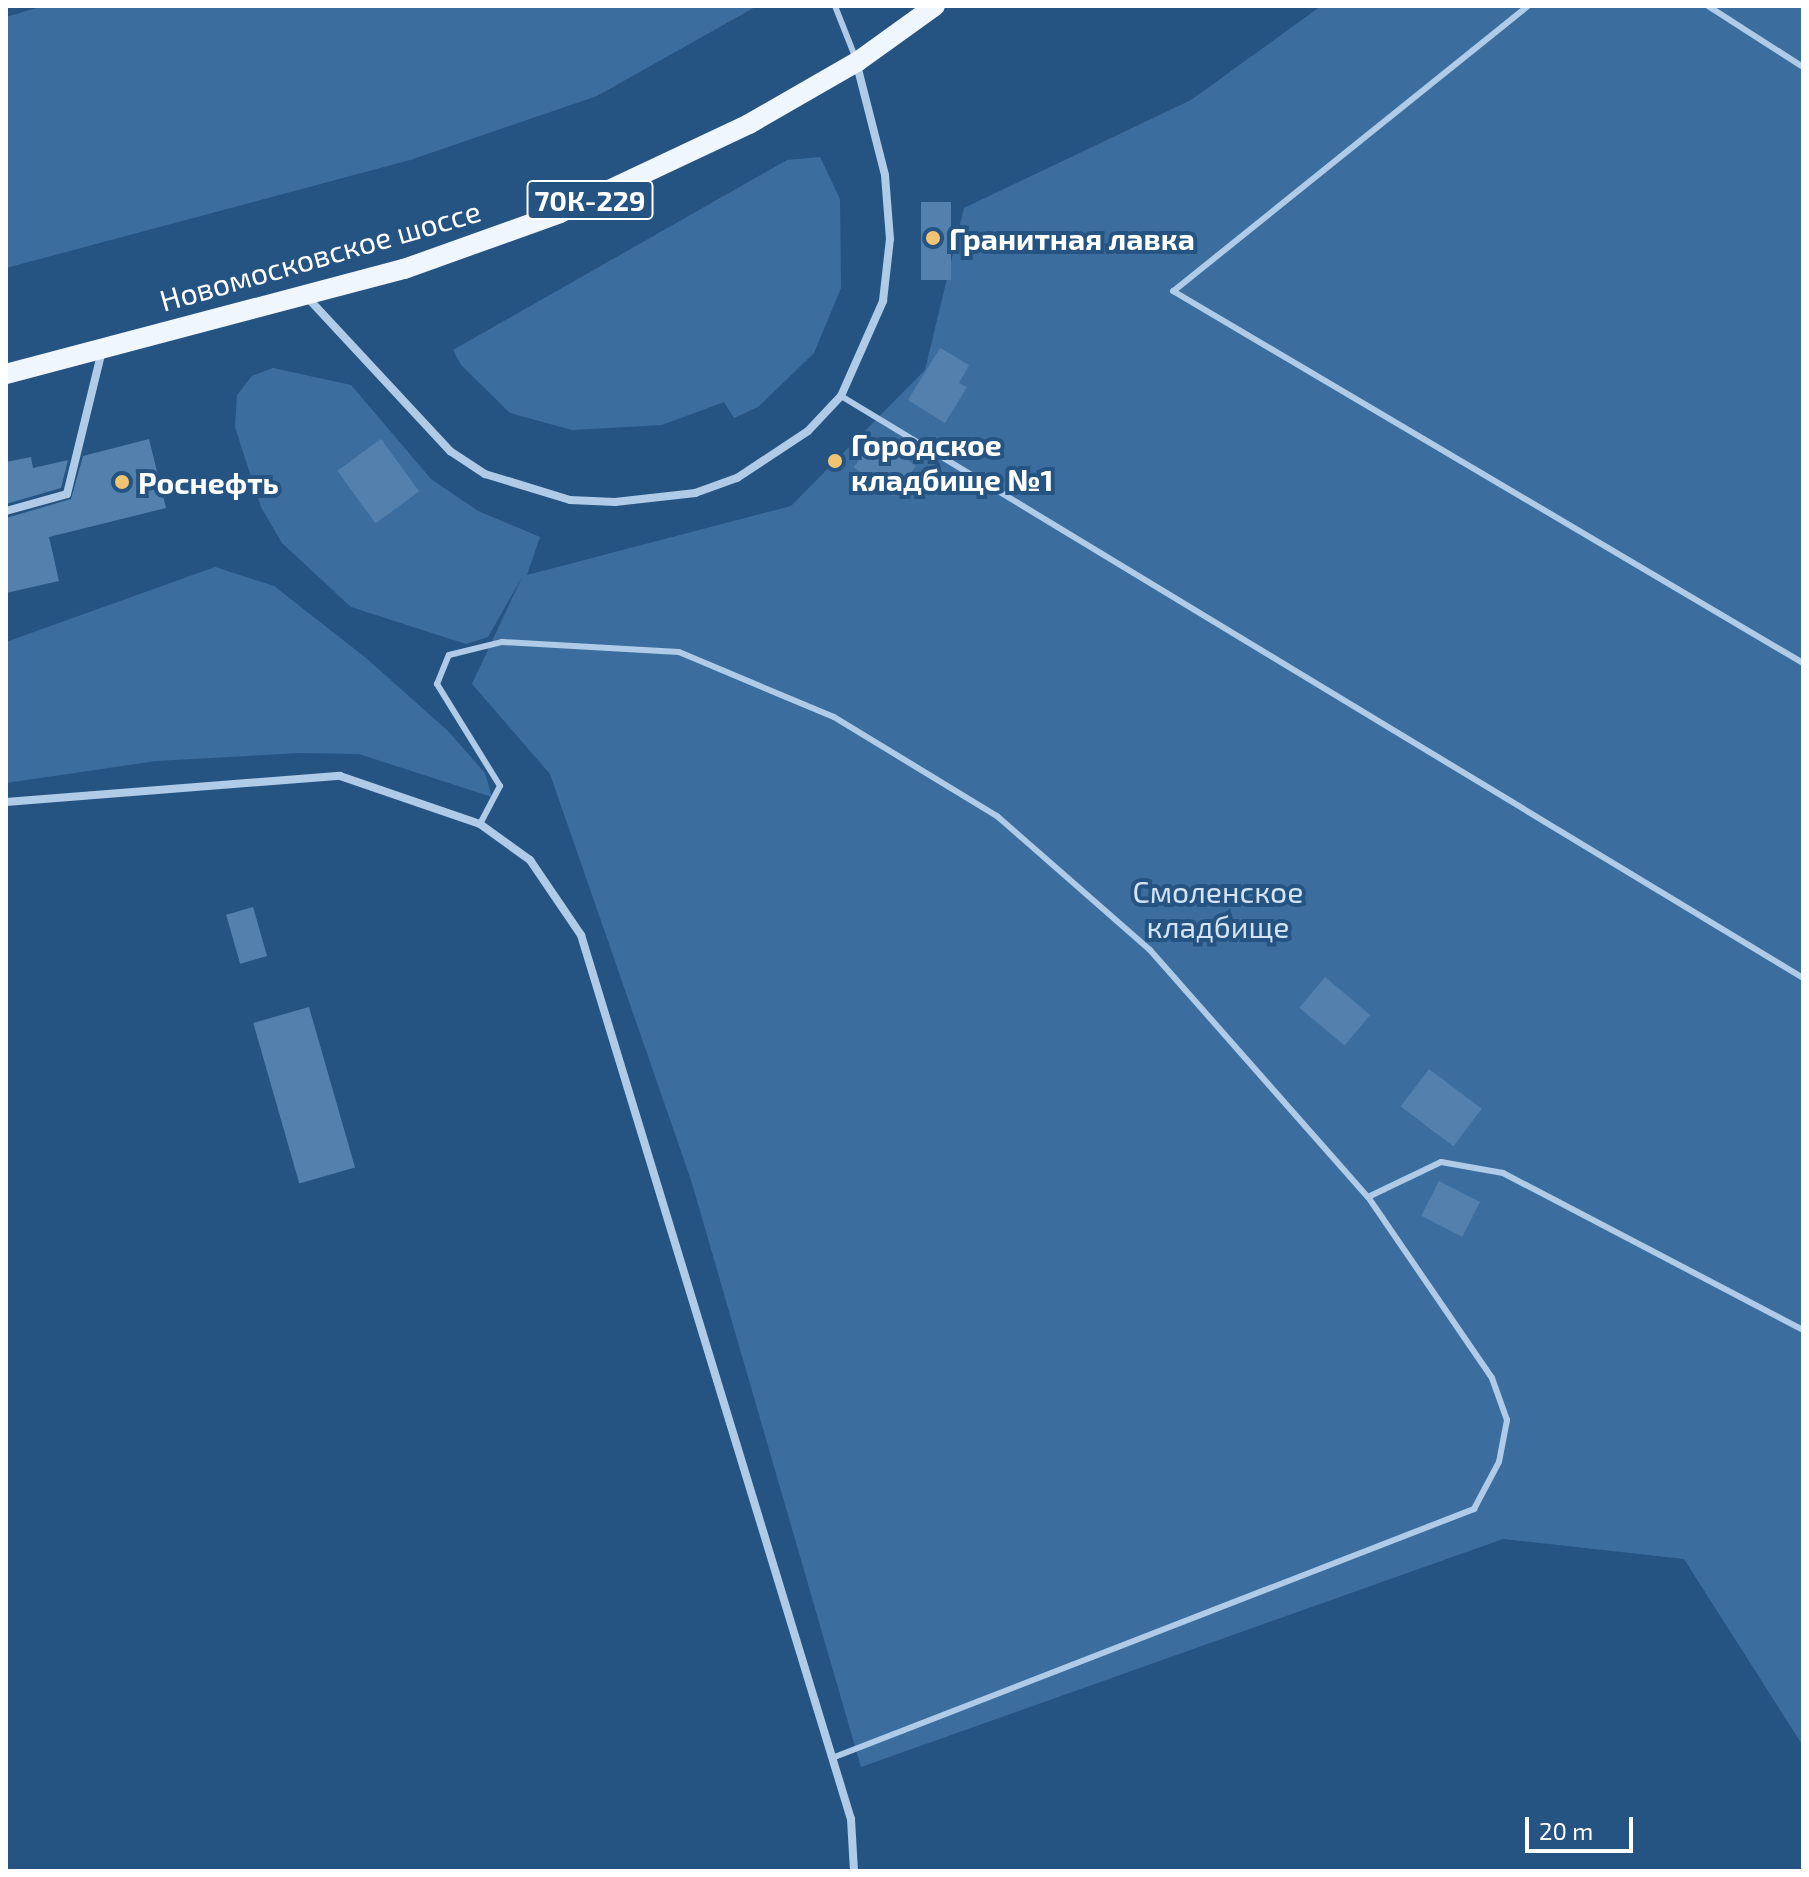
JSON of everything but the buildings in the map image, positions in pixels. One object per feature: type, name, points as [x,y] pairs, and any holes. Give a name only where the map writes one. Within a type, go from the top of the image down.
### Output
[{"type":"main road","name":"70К-229","points":[[857,62],[935,6]]},
{"type":"main road","name":"Новомосковское шоссе","points":[[6,374],[305,296],[560,213],[681,160],[857,62]]},
{"type":"street","points":[[305,296],[450,451],[498,479],[570,500],[656,500],[737,478],[808,431],[841,396],[883,301],[890,239],[885,175],[857,62]]},
{"type":"street","points":[[6,511],[67,494],[102,348]]},
{"type":"street","points":[[6,802],[340,776],[480,824],[530,860],[581,935],[851,1819],[854,1871]]},
{"type":"lane","points":[[835,6],[857,62]]},
{"type":"lane","points":[[1528,6],[1173,291],[1803,663]]},
{"type":"lane","points":[[1708,6],[1803,67]]},
{"type":"lane","points":[[841,396],[1803,978]]},
{"type":"lane","points":[[480,824],[500,786],[437,684],[449,655],[502,642],[679,652],[834,717],[997,816],[1150,950],[1368,1197],[1492,1378],[1507,1420],[1499,1462],[1474,1509],[832,1758]]},
{"type":"lane","points":[[1368,1197],[1441,1162],[1503,1173],[1803,1330]]},
{"type":"green space","points":[[43,6],[757,6],[597,96],[410,160],[6,268],[6,17]]},
{"type":"green space","name":"Смоленское кладбище","points":[[1321,6],[1803,6],[1803,1746],[1684,1559],[1503,1539],[861,1767],[691,1180],[550,774],[472,684],[522,577],[488,637],[466,644],[351,607],[282,543],[261,507],[235,427],[237,395],[252,376],[273,368],[351,385],[431,479],[478,511],[540,537],[527,575],[791,506],[925,370],[964,208],[1191,100]]},
{"type":"green space","points":[[820,157],[840,199],[841,288],[814,353],[758,407],[734,418],[724,402],[662,425],[572,430],[510,413],[461,365],[453,350],[787,160]]},
{"type":"green space","points":[[215,567],[274,586],[366,658],[448,731],[485,773],[492,797],[359,754],[299,753],[156,761],[6,783],[6,642]]},
{"type":"place","name":"Гранитная лавка","points":[[933,238]]},
{"type":"place","name":"Городское кладбище №1","points":[[835,461]]},
{"type":"place","name":"Роснефть","points":[[122,482]]}]
